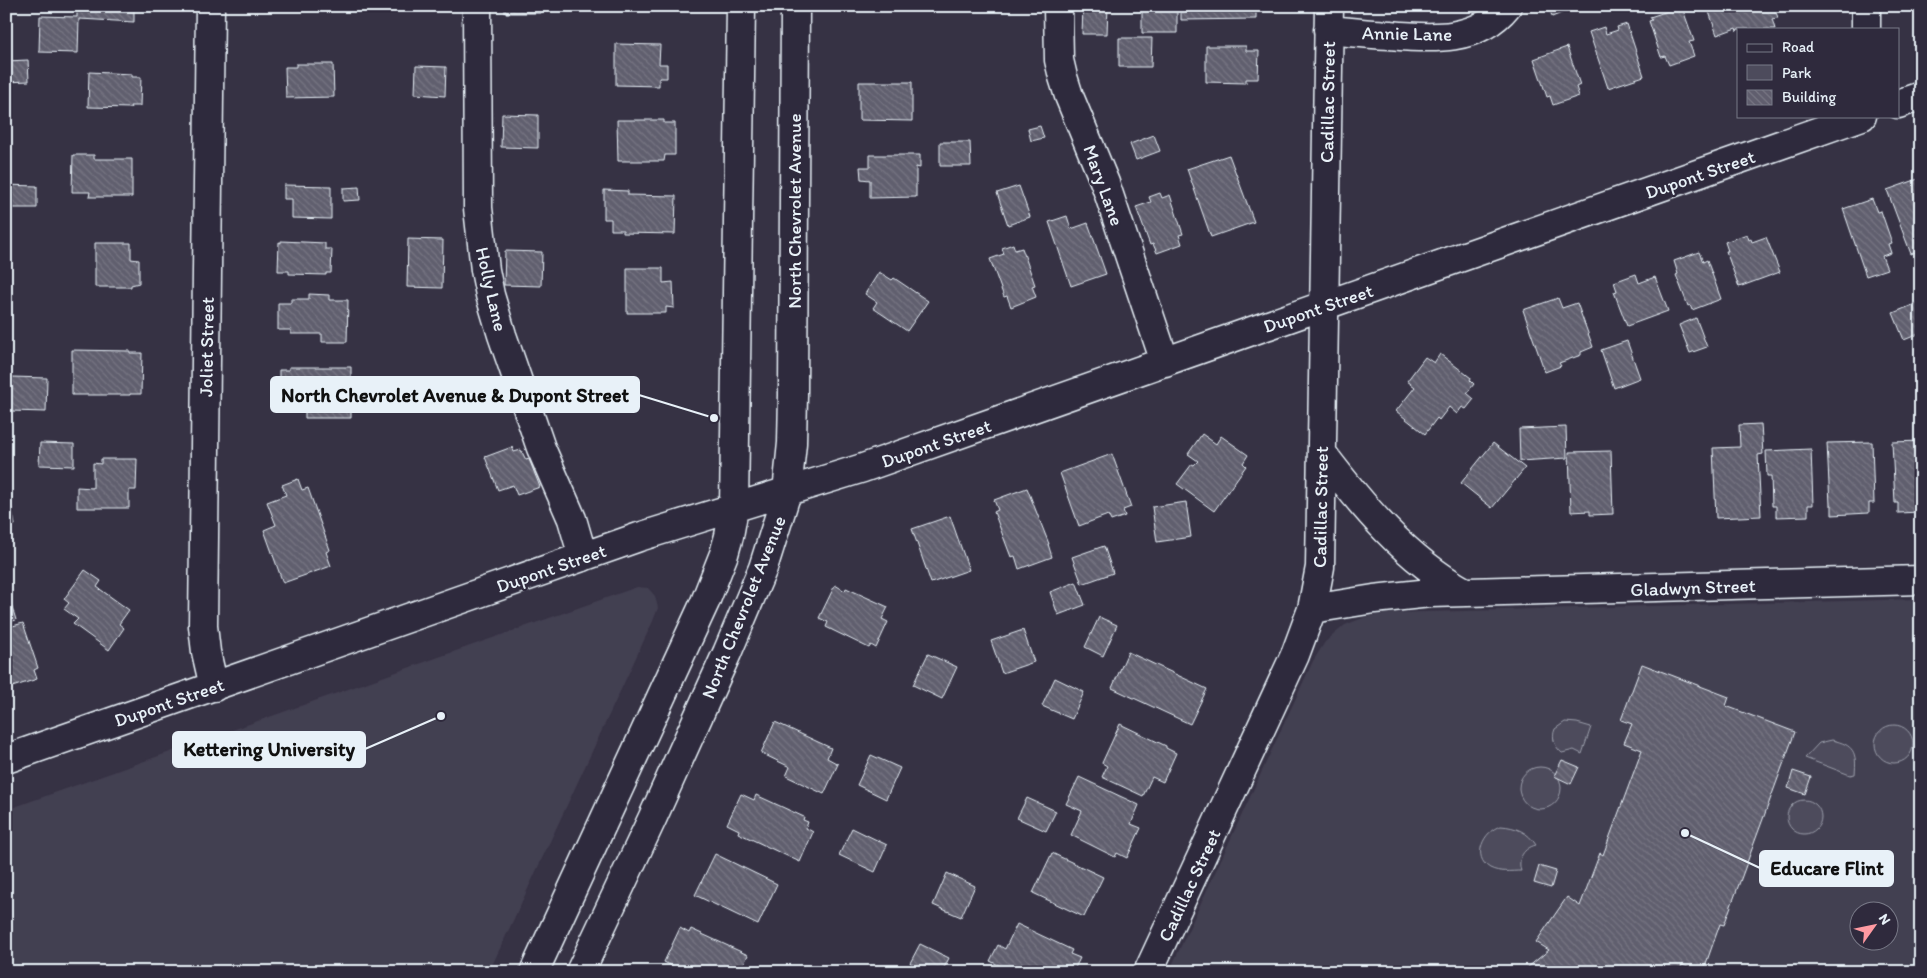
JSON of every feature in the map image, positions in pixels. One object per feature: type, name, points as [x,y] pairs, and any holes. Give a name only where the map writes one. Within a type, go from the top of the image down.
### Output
[{"type":"street","name":"Joliet Street","points":[[210,6],[203,626],[206,652],[214,687]]},
{"type":"street","name":"Holly Lane","points":[[477,6],[478,208],[485,270],[502,335],[542,448],[570,513],[583,556]]},
{"type":"street","name":"North Chevrolet Avenue","points":[[534,972],[705,602],[729,536],[734,508],[741,6]]},
{"type":"street","name":"North Chevrolet Avenue","points":[[580,972],[652,819],[763,568],[787,492],[792,442],[793,395],[795,6]]},
{"type":"street","name":"Mary Lane","points":[[1058,6],[1059,60],[1063,77],[1105,183],[1165,362]]},
{"type":"street","name":"Annie Lane","points":[[1329,18],[1415,38],[1446,37],[1468,33],[1482,27],[1496,18],[1507,6]]},
{"type":"street","points":[[1866,6],[1866,28]]},
{"type":"street","name":"Cadillac Street","points":[[1148,972],[1296,655],[1312,609],[1320,567],[1329,18]]},
{"type":"street","points":[[1900,103],[1921,96]]},
{"type":"street","name":"Dupont Street","points":[[6,759],[583,556],[864,468],[1856,118]]},
{"type":"street","points":[[1322,453],[1359,502],[1394,539],[1433,572],[1465,592]]},
{"type":"street","name":"Gladwyn Street","points":[[1312,609],[1374,598],[1465,592],[1921,580]]},
{"type":"shaded area","points":[[637,587],[648,588],[655,596],[658,608],[489,972],[6,972],[6,810]]},
{"type":"shaded area","points":[[1921,599],[1921,972],[1169,972],[1313,661],[1325,642],[1345,625],[1365,617],[1387,613]]},
{"type":"green space","points":[[1565,722],[1591,727],[1582,754],[1574,750],[1562,753],[1557,748],[1553,736],[1555,729]]},
{"type":"green space","points":[[1894,725],[1907,731],[1913,744],[1907,757],[1894,763],[1881,757],[1875,744],[1881,731]]},
{"type":"green space","points":[[1832,740],[1845,744],[1852,751],[1855,760],[1855,774],[1850,775],[1805,758],[1819,743]]},
{"type":"green space","points":[[1544,767],[1552,770],[1558,776],[1561,788],[1558,800],[1552,806],[1536,809],[1528,806],[1522,800],[1519,784],[1522,776],[1528,770]]},
{"type":"green space","points":[[1804,800],[1811,801],[1816,805],[1820,810],[1820,824],[1816,829],[1811,833],[1804,834],[1797,833],[1792,829],[1788,824],[1787,817],[1788,810],[1792,805],[1797,801]]},
{"type":"green space","points":[[1501,826],[1521,831],[1536,845],[1522,854],[1520,862],[1521,871],[1494,870],[1484,863],[1481,857],[1482,844],[1485,838],[1489,833]]},
{"type":"building","points":[[77,6],[134,6],[134,22],[79,19],[78,53],[39,52],[40,16],[77,17]]},
{"type":"building","points":[[505,6],[542,6],[541,13],[505,13]]},
{"type":"building","points":[[602,6],[671,6],[671,8],[602,8]]},
{"type":"building","points":[[1083,6],[1108,6],[1107,34],[1082,34]]},
{"type":"building","points":[[1142,6],[1177,6],[1177,33],[1142,33]]},
{"type":"building","points":[[1181,6],[1256,6],[1256,19],[1181,20]]},
{"type":"building","points":[[1549,6],[1562,6],[1564,12],[1552,17]]},
{"type":"building","points":[[1707,6],[1774,6],[1778,18],[1772,19],[1775,28],[1737,28],[1737,31],[1736,28],[1717,35]]},
{"type":"building","points":[[1677,8],[1679,12],[1683,10],[1694,41],[1689,42],[1694,56],[1669,65],[1665,56],[1661,57],[1649,21],[1652,20],[1650,17]]},
{"type":"building","points":[[1627,24],[1644,76],[1608,88],[1589,32],[1604,27],[1606,34],[1618,30],[1617,27]]},
{"type":"building","points":[[1119,38],[1152,38],[1151,67],[1119,67]]},
{"type":"building","points":[[616,44],[660,45],[659,64],[667,64],[667,78],[659,78],[659,86],[616,85]]},
{"type":"building","points":[[1206,46],[1246,46],[1246,51],[1259,51],[1258,79],[1246,79],[1246,83],[1206,82]]},
{"type":"building","points":[[1567,47],[1580,85],[1576,87],[1579,96],[1553,105],[1550,96],[1547,97],[1534,59]]},
{"type":"building","points":[[28,60],[29,81],[6,82],[6,61]]},
{"type":"building","points":[[296,64],[333,64],[334,97],[286,98],[285,67],[296,67]]},
{"type":"building","points":[[416,66],[446,67],[445,96],[415,94]]},
{"type":"building","points":[[89,72],[132,74],[132,77],[141,77],[140,106],[130,106],[131,108],[88,107]]},
{"type":"building","points":[[859,82],[912,82],[912,121],[859,120]]},
{"type":"building","points":[[502,114],[538,115],[538,148],[501,147]]},
{"type":"building","points":[[617,120],[664,120],[664,123],[675,123],[675,155],[665,155],[664,161],[618,161]]},
{"type":"building","points":[[1040,126],[1044,138],[1031,141],[1028,129]]},
{"type":"building","points":[[1154,135],[1160,151],[1136,160],[1130,144]]},
{"type":"building","points":[[940,142],[970,142],[971,166],[940,166]]},
{"type":"building","points":[[73,155],[94,155],[94,159],[132,159],[132,197],[89,197],[90,192],[72,192]]},
{"type":"building","points":[[870,155],[920,155],[920,168],[916,167],[916,197],[870,198],[870,180],[861,179],[860,167],[870,167]]},
{"type":"building","points":[[1229,155],[1254,222],[1211,237],[1187,169]]},
{"type":"building","points":[[1921,178],[1921,250],[1911,254],[1887,190]]},
{"type":"building","points":[[6,185],[37,186],[37,208],[6,208]]},
{"type":"building","points":[[284,185],[331,186],[331,219],[292,218],[292,199],[284,199]]},
{"type":"building","points":[[1019,186],[1030,217],[1008,225],[997,193]]},
{"type":"building","points":[[359,187],[360,200],[343,201],[343,188]]},
{"type":"building","points":[[604,190],[628,191],[628,195],[676,196],[675,234],[623,233],[623,230],[611,230],[611,219],[604,219]]},
{"type":"building","points":[[1160,193],[1162,198],[1170,195],[1183,234],[1179,235],[1182,244],[1157,253],[1153,244],[1150,245],[1136,207],[1151,202],[1149,197]]},
{"type":"building","points":[[1872,199],[1877,212],[1881,211],[1892,243],[1888,244],[1891,253],[1882,256],[1887,269],[1866,276],[1843,209]]},
{"type":"building","points":[[1067,216],[1071,229],[1088,223],[1106,274],[1071,286],[1049,222]]},
{"type":"building","points":[[1747,234],[1752,242],[1766,237],[1780,272],[1739,287],[1726,251],[1728,251],[1725,242]]},
{"type":"building","points":[[408,239],[443,240],[442,288],[407,287]]},
{"type":"building","points":[[281,241],[325,243],[325,249],[332,249],[331,273],[326,273],[326,275],[289,274],[289,271],[278,271],[279,242],[281,243]]},
{"type":"building","points":[[95,243],[131,243],[131,259],[139,260],[139,283],[131,285],[131,287],[95,287]]},
{"type":"building","points":[[1013,244],[1015,250],[1022,248],[1035,285],[1032,286],[1036,297],[1011,307],[1007,296],[1004,297],[990,259],[1004,254],[1002,248]]},
{"type":"building","points":[[505,251],[542,252],[541,286],[504,285]]},
{"type":"building","points":[[1699,252],[1703,262],[1707,260],[1721,299],[1692,310],[1690,305],[1688,306],[1676,275],[1678,274],[1674,261]]},
{"type":"building","points":[[627,268],[663,268],[663,283],[673,282],[674,308],[666,307],[666,313],[627,313]]},
{"type":"building","points":[[879,272],[892,280],[894,278],[928,301],[907,331],[873,308],[877,302],[865,294]]},
{"type":"building","points":[[1636,274],[1639,283],[1655,277],[1668,311],[1627,326],[1614,292],[1617,291],[1614,282]]},
{"type":"building","points":[[309,294],[329,295],[329,300],[348,300],[347,342],[322,342],[322,334],[291,334],[291,330],[278,330],[278,303],[291,303],[291,299],[309,299]]},
{"type":"building","points":[[1558,298],[1562,308],[1577,303],[1593,347],[1581,352],[1581,355],[1559,363],[1561,366],[1545,372],[1523,310]]},
{"type":"building","points":[[1920,302],[1921,333],[1904,340],[1893,313]]},
{"type":"building","points":[[1696,318],[1707,347],[1690,353],[1679,325]]},
{"type":"building","points":[[1627,341],[1640,378],[1614,388],[1601,350]]},
{"type":"building","points":[[72,350],[142,353],[141,394],[72,395]]},
{"type":"building","points":[[1440,354],[1471,378],[1470,380],[1474,384],[1467,393],[1474,399],[1466,409],[1462,407],[1457,414],[1449,407],[1439,420],[1437,418],[1425,434],[1396,411],[1415,387],[1407,381],[1425,357],[1434,363]]},
{"type":"building","points":[[289,367],[351,367],[351,390],[357,391],[357,402],[351,401],[351,418],[305,418],[305,401],[289,401],[289,398],[279,398],[279,370],[289,370]]},
{"type":"building","points":[[12,377],[47,378],[46,412],[11,411]]},
{"type":"building","points":[[1761,424],[1763,454],[1758,455],[1761,516],[1716,518],[1713,448],[1740,447],[1739,425]]},
{"type":"building","points":[[1566,427],[1567,458],[1520,461],[1519,429]]},
{"type":"building","points":[[1202,434],[1216,444],[1221,436],[1248,455],[1243,463],[1246,466],[1214,511],[1177,484],[1192,464],[1194,465],[1198,461],[1188,454]]},
{"type":"building","points":[[1921,441],[1921,512],[1898,513],[1898,503],[1895,503],[1892,442]]},
{"type":"building","points":[[1872,442],[1874,503],[1869,503],[1869,513],[1832,515],[1827,443]]},
{"type":"building","points":[[40,443],[74,444],[74,466],[39,465]]},
{"type":"building","points":[[1493,443],[1525,468],[1492,508],[1461,483]]},
{"type":"building","points":[[512,447],[514,452],[521,450],[526,460],[529,459],[540,487],[517,495],[513,485],[498,490],[485,457]]},
{"type":"building","points":[[1811,449],[1813,505],[1808,505],[1808,516],[1776,517],[1776,506],[1772,506],[1771,476],[1767,476],[1766,451]]},
{"type":"building","points":[[1611,451],[1613,514],[1590,515],[1590,511],[1571,512],[1569,452]]},
{"type":"building","points":[[1112,454],[1131,507],[1123,510],[1125,516],[1111,521],[1108,515],[1079,526],[1060,473]]},
{"type":"building","points":[[101,459],[137,459],[136,490],[129,490],[129,508],[77,508],[77,487],[93,488],[93,463],[101,464]]},
{"type":"building","points":[[298,479],[302,490],[308,488],[330,550],[326,552],[331,566],[283,583],[264,530],[276,525],[267,502],[286,495],[282,485]]},
{"type":"building","points":[[1027,488],[1049,544],[1052,557],[1019,569],[1015,556],[1011,557],[994,512],[998,510],[994,500]]},
{"type":"building","points":[[1186,502],[1191,537],[1157,542],[1152,507]]},
{"type":"building","points":[[11,503],[15,525],[6,527],[6,504]]},
{"type":"building","points":[[950,516],[969,570],[931,583],[912,529]]},
{"type":"building","points":[[1104,546],[1113,573],[1082,584],[1072,557]]},
{"type":"building","points":[[85,570],[101,581],[97,587],[129,610],[119,624],[124,628],[109,650],[73,624],[78,619],[64,609],[69,603],[64,599]]},
{"type":"building","points":[[1076,582],[1085,605],[1058,615],[1050,592]]},
{"type":"building","points":[[835,585],[845,591],[846,588],[888,607],[882,619],[888,622],[876,648],[871,645],[869,648],[826,627],[828,622],[819,618]]},
{"type":"building","points":[[9,597],[16,620],[6,623],[6,598]]},
{"type":"building","points":[[1099,617],[1117,625],[1103,656],[1085,647]]},
{"type":"building","points":[[23,623],[38,668],[34,670],[37,679],[6,689],[6,628]]},
{"type":"building","points":[[1023,630],[1034,662],[1002,673],[991,641]]},
{"type":"building","points":[[1128,652],[1207,689],[1190,724],[1112,688]]},
{"type":"building","points":[[928,654],[957,667],[942,699],[913,685]]},
{"type":"building","points":[[1642,664],[1729,697],[1726,706],[1795,732],[1724,925],[1720,924],[1703,972],[1682,965],[1680,972],[1522,972],[1549,950],[1536,942],[1567,897],[1580,906],[1600,853],[1603,855],[1642,750],[1624,743],[1632,724],[1621,720]]},
{"type":"building","points":[[1055,678],[1084,692],[1072,719],[1042,706]]},
{"type":"building","points":[[775,722],[831,748],[827,758],[838,764],[824,794],[786,776],[790,767],[761,753]]},
{"type":"building","points":[[1120,724],[1166,746],[1166,748],[1176,753],[1163,782],[1152,777],[1143,796],[1102,777],[1107,766],[1102,763]]},
{"type":"building","points":[[871,755],[900,768],[886,799],[857,785]]},
{"type":"building","points":[[1562,760],[1579,767],[1571,784],[1554,776]]},
{"type":"building","points":[[1793,771],[1811,777],[1805,794],[1788,788]]},
{"type":"building","points":[[1079,777],[1139,805],[1131,824],[1141,828],[1127,858],[1117,853],[1115,857],[1071,835],[1082,811],[1066,804]]},
{"type":"building","points":[[741,794],[754,800],[756,795],[804,817],[803,820],[808,822],[806,828],[813,832],[800,862],[738,833],[739,830],[727,824]]},
{"type":"building","points":[[1027,798],[1056,811],[1046,831],[1017,818]]},
{"type":"building","points":[[852,828],[887,845],[875,872],[839,855]]},
{"type":"building","points":[[1052,853],[1103,877],[1084,917],[1033,893]]},
{"type":"building","points":[[715,854],[777,884],[758,925],[695,895]]},
{"type":"building","points":[[1539,866],[1556,871],[1551,888],[1534,883]]},
{"type":"building","points":[[947,873],[975,886],[961,917],[933,905]]},
{"type":"building","points":[[1017,924],[1072,950],[1070,954],[1080,958],[1073,972],[1013,972],[990,961],[998,945],[1005,949]]},
{"type":"building","points":[[680,928],[689,933],[691,929],[748,955],[740,972],[678,972],[672,969],[674,967],[664,962]]},
{"type":"building","points":[[920,944],[949,958],[942,972],[928,972],[910,963]]},
{"type":"place","name":"North Chevrolet Avenue & Dupont Street","points":[[714,418]]},
{"type":"place","name":"Kettering University","points":[[441,716]]},
{"type":"place","name":"Educare Flint","points":[[1685,833]]}]
